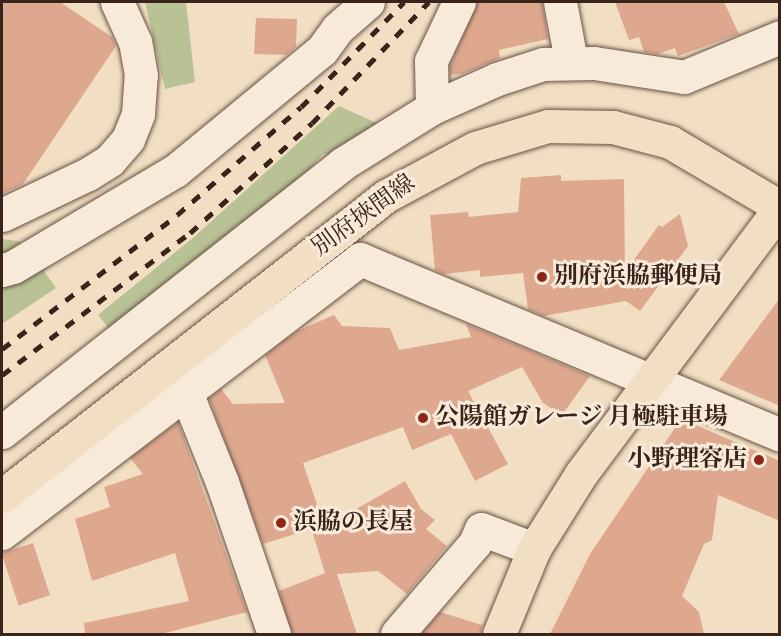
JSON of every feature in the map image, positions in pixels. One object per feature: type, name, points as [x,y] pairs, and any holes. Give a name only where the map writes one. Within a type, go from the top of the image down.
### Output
[{"type":"main road","name":"別府挾間線","points":[[2,496],[386,196],[459,155],[509,136],[573,124],[614,127],[670,142],[776,219],[648,380],[581,474],[534,549],[499,634]]},
{"type":"street","points":[[2,215],[88,174],[110,159],[128,139],[138,114],[141,75],[135,42],[117,2]]},
{"type":"street","points":[[2,270],[13,267],[175,171],[322,50],[337,29],[368,2]]},
{"type":"street","points":[[432,108],[430,61],[459,2]]},
{"type":"street","points":[[560,2],[571,61]]},
{"type":"street","points":[[2,432],[342,164],[432,108],[497,79],[543,64],[571,61],[684,77],[780,37]]},
{"type":"street","points":[[2,533],[360,259],[780,435]]},
{"type":"street","points":[[183,395],[191,405],[222,482],[274,634]]},
{"type":"street","points":[[397,634],[475,543],[481,529],[534,549]]},
{"type":"green space","points":[[145,2],[186,2],[195,82],[165,89]]},
{"type":"green space","points":[[339,106],[379,124],[335,154],[323,154],[295,186],[111,331],[98,315],[194,237]]},
{"type":"green space","points":[[77,237],[44,271],[56,288],[2,324],[2,276]]},
{"type":"green space","points":[[2,239],[18,241],[30,250],[2,263]]},
{"type":"building","points":[[2,2],[60,2],[112,37],[116,46],[23,184],[2,194]]},
{"type":"building","points":[[478,2],[542,2],[548,39],[499,50],[500,58],[462,74],[450,75],[450,65]]},
{"type":"building","points":[[615,2],[724,2],[739,34],[678,56],[675,48],[658,54],[644,52],[639,37],[629,40]]},
{"type":"building","points":[[256,18],[297,19],[296,47],[286,55],[254,54]]},
{"type":"building","points":[[561,175],[561,181],[624,179],[625,272],[659,225],[662,227],[680,214],[688,246],[640,311],[626,301],[544,316],[528,309],[523,273],[480,277],[480,270],[444,274],[435,270],[430,215],[468,212],[469,217],[518,212],[521,178]]},
{"type":"building","points":[[780,298],[780,406],[719,380]]},
{"type":"building","points":[[334,315],[342,326],[390,328],[399,350],[471,337],[466,324],[590,376],[562,415],[543,403],[522,367],[468,391],[508,464],[475,481],[451,434],[412,450],[403,427],[303,463],[324,525],[263,544],[209,398],[221,389],[233,404],[285,403],[265,355],[297,331]]},
{"type":"building","points":[[686,421],[780,461],[780,521],[718,495],[712,540],[704,544],[682,596],[699,612],[704,634],[550,634],[590,554],[677,425]]},
{"type":"building","points":[[178,422],[247,612],[161,634],[85,634],[84,623],[189,601],[175,553],[92,581],[75,519],[110,507],[104,487],[143,474],[130,458]]},
{"type":"building","points":[[405,481],[421,509],[435,520],[426,529],[447,546],[407,594],[378,571],[337,574],[357,634],[292,634],[279,591],[325,573],[313,534]]},
{"type":"building","points":[[33,543],[50,595],[19,606],[2,553]]},
{"type":"building","points":[[440,612],[482,625],[481,634],[421,634]]},
{"type":"railway","points":[[2,349],[177,215],[301,107],[404,2]]},
{"type":"railway","points":[[2,375],[190,233],[312,123],[429,2]]},
{"type":"place","name":"別府浜脇郵便局","points":[[542,277]]},
{"type":"place","name":"公陽館ガレージ 月極駐車場","points":[[423,418]]},
{"type":"place","name":"小野理容店","points":[[759,460]]},
{"type":"place","name":"浜脇の長屋","points":[[281,523]]}]
